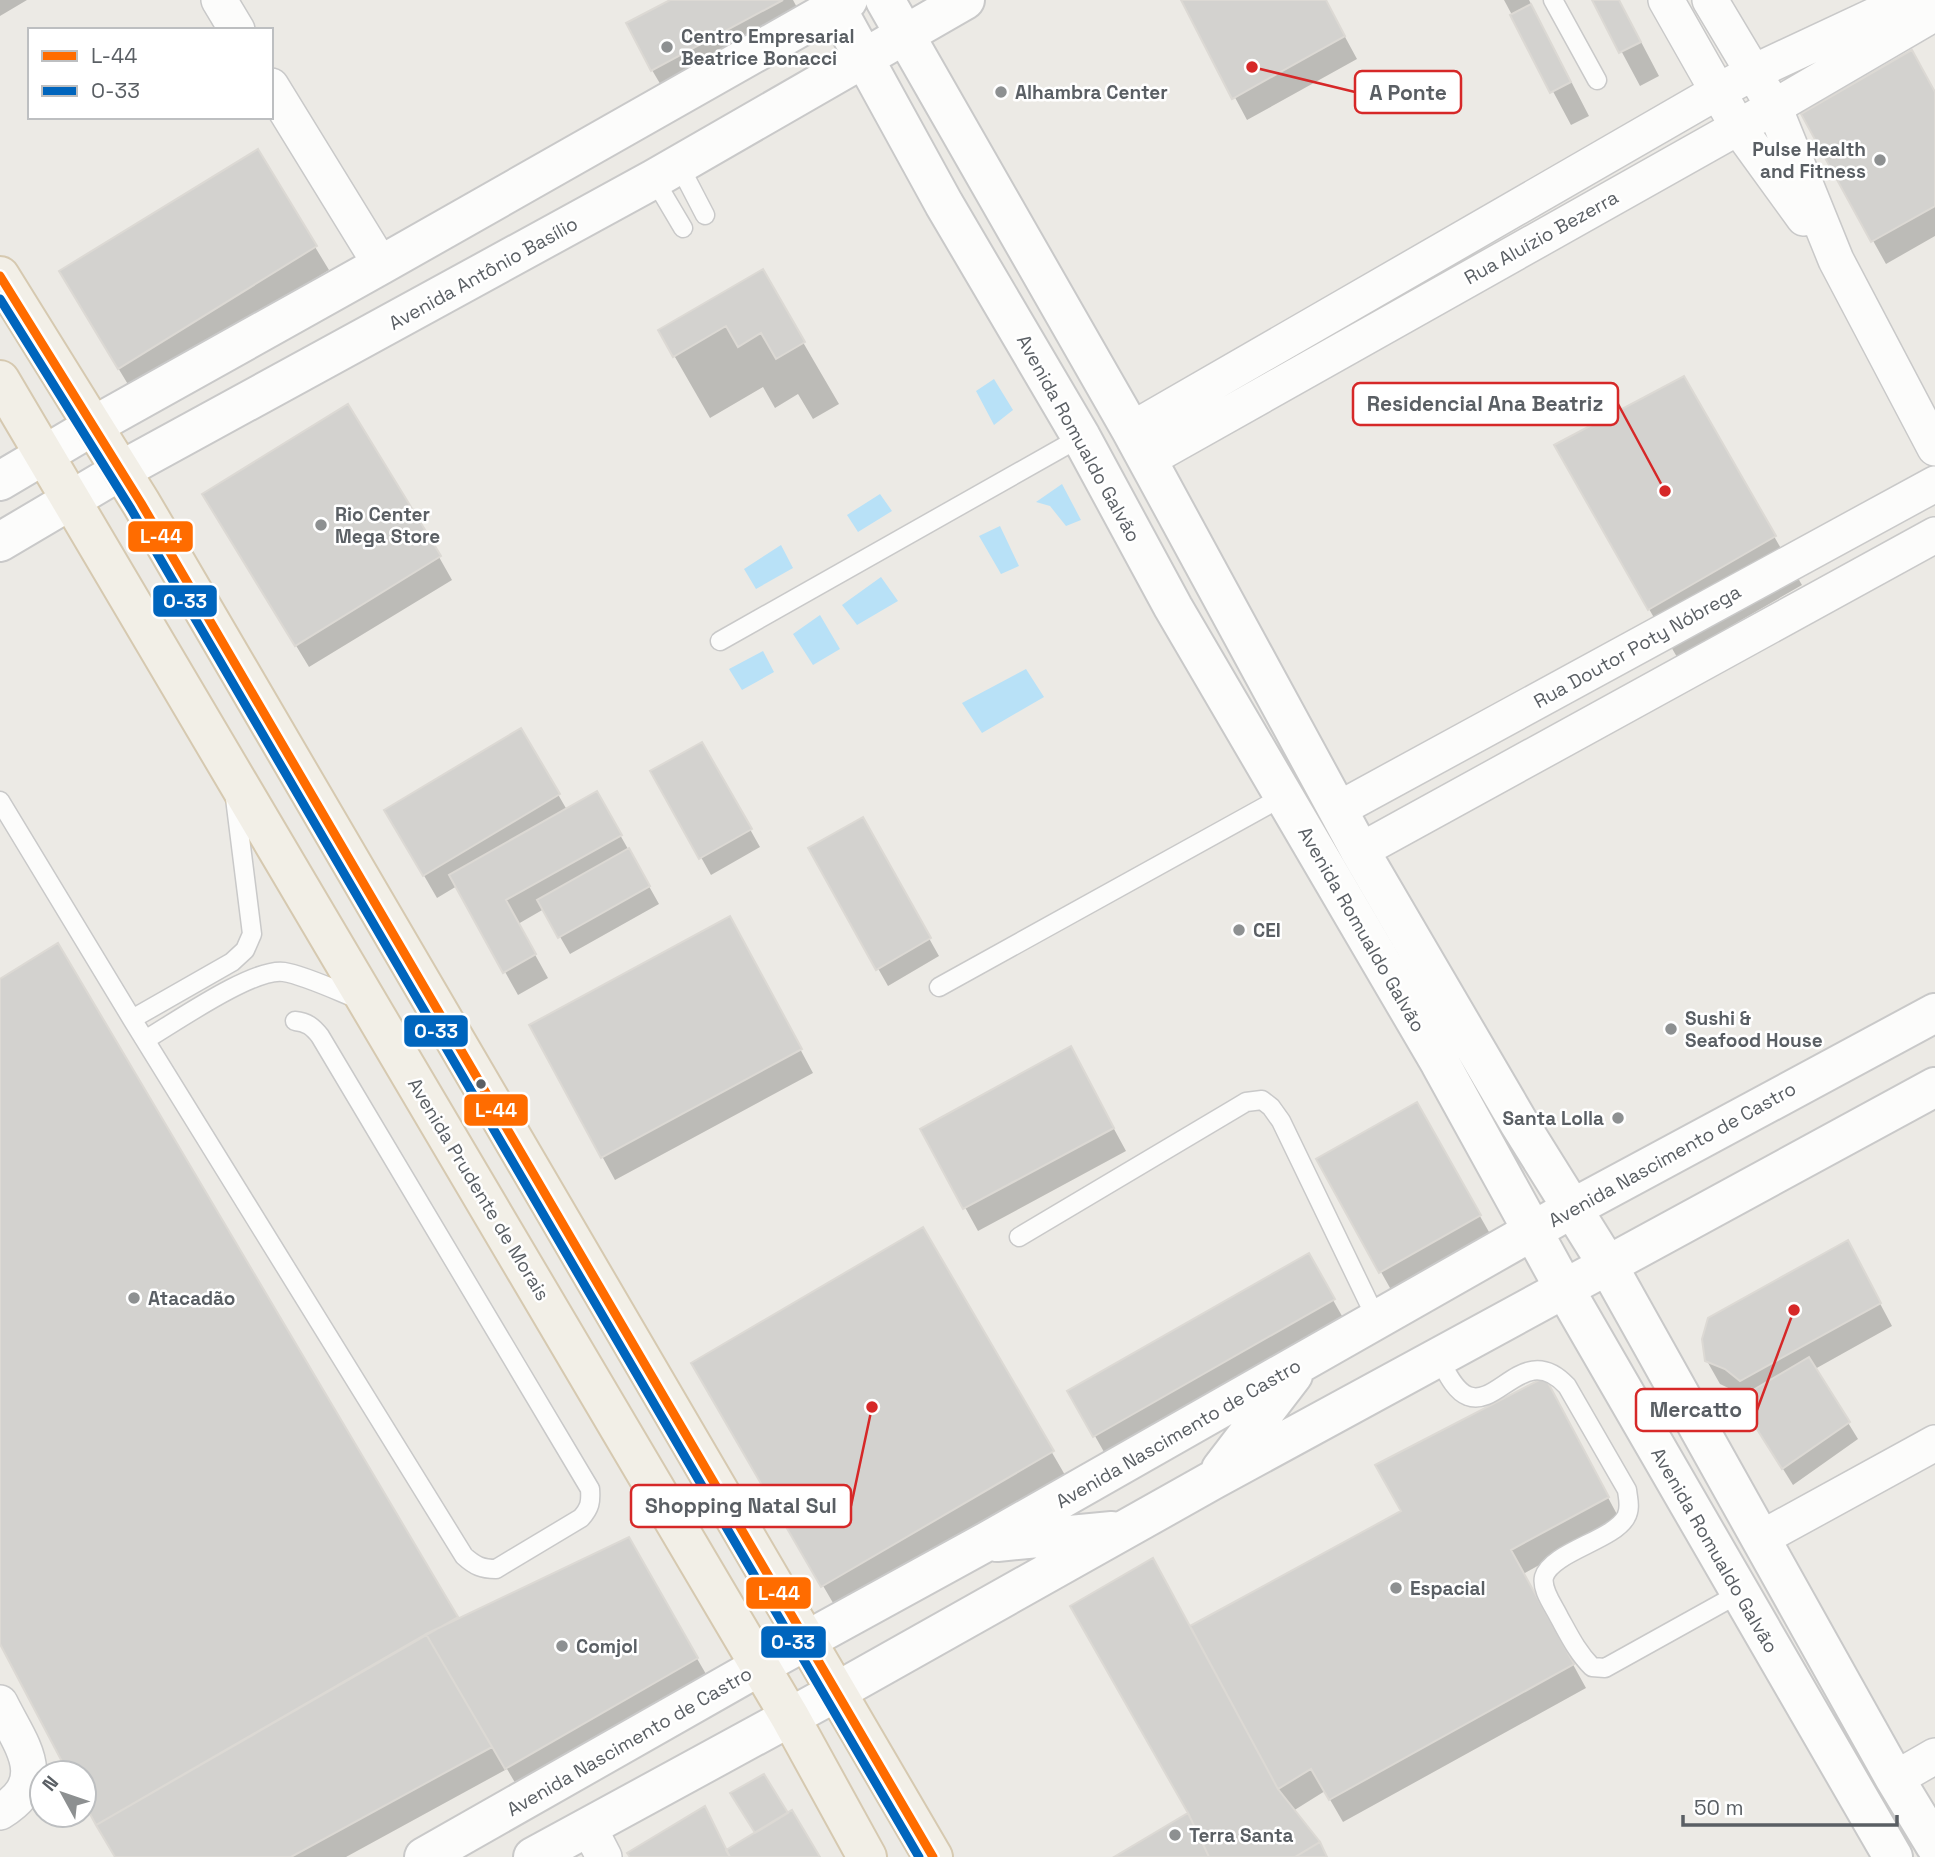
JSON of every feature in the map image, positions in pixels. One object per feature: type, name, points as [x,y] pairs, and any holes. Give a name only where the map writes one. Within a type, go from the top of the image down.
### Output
[{"type":"main road","name":"Avenida Romualdo Galvão","points":[[885,0],[1139,445],[1360,851],[1519,1123],[1607,1264],[1895,1779],[1935,1845]]},
{"type":"main road","name":"Avenida Antônio Basílio","points":[[0,542],[120,471],[666,172],[965,0]]},
{"type":"main road","name":"Avenida Romualdo Galvão","points":[[839,2],[863,59],[944,204],[1081,436],[1173,607],[1440,1063],[1564,1288],[1894,1857]]},
{"type":"main road","points":[[0,481],[839,2]]},
{"type":"main road","points":[[0,276],[120,471],[933,1857]]},
{"type":"main road","name":"Avenida Prudente de Morais","points":[[0,380],[790,1717],[867,1857]]},
{"type":"main road","name":"Avenida Nascimento de Castro","points":[[424,1857],[1573,1208],[1935,1013]]},
{"type":"main road","points":[[533,1857],[596,1841],[790,1717],[1213,1480],[1935,1087]]},
{"type":"main road","points":[[1213,1480],[1303,1362]]},
{"type":"main road","points":[[984,1543],[1124,1530]]},
{"type":"street","points":[[219,0],[236,28]]},
{"type":"street","points":[[1710,0],[1774,107],[1836,260],[1935,448]]},
{"type":"street","name":"Rua Aluízio Bezerra","points":[[1139,445],[1717,92],[1908,0]]},
{"type":"street","points":[[1670,1],[1738,127],[1836,260]]},
{"type":"street","name":"Rua Aluízio Bezerra","points":[[1139,445],[1738,127],[1935,13]]},
{"type":"street","points":[[273,89],[381,265]]},
{"type":"street","name":"Rua Doutor Poty Nóbrega","points":[[1339,809],[1935,484]]},
{"type":"street","points":[[1360,851],[1935,535]]},
{"type":"street","points":[[1760,1539],[1935,1443]]},
{"type":"street","points":[[0,1703],[30,1765],[30,1779],[8,1807]]},
{"type":"street","points":[[1895,1779],[1935,1756]]},
{"type":"lane","points":[[1553,0],[1597,80]]},
{"type":"lane","points":[[666,172],[705,215]]},
{"type":"lane","points":[[666,172],[683,228]]},
{"type":"lane","points":[[720,641],[1081,436]]},
{"type":"lane","points":[[132,1019],[232,962],[245,950],[252,934],[232,771]]},
{"type":"lane","points":[[939,987],[1284,796]]},
{"type":"lane","points":[[0,801],[464,1556],[474,1565],[484,1569],[496,1569],[581,1518],[589,1509],[590,1489],[320,1037],[314,1028],[304,1022],[295,1021]]},
{"type":"lane","points":[[145,1040],[265,972],[284,972],[369,1003]]},
{"type":"lane","points":[[1019,1237],[1246,1102],[1262,1100],[1281,1121],[1377,1320]]},
{"type":"lane","points":[[1437,1357],[1460,1391],[1470,1397],[1482,1397],[1528,1372],[1550,1371],[1567,1386],[1627,1490],[1629,1504],[1626,1517],[1617,1527],[1551,1565],[1544,1578],[1545,1590],[1568,1633],[1580,1655],[1592,1667],[1605,1668],[1740,1593]]},
{"type":"water","points":[[994,379],[1013,410],[994,425],[976,391]]},
{"type":"water","points":[[1062,484],[1081,520],[1066,526],[1050,506],[1036,502]]},
{"type":"water","points":[[880,494],[892,511],[858,532],[847,515]]},
{"type":"water","points":[[1000,526],[1019,566],[1001,574],[979,536]]},
{"type":"water","points":[[781,545],[793,568],[756,589],[744,569]]},
{"type":"water","points":[[881,577],[898,601],[857,625],[842,605]]},
{"type":"water","points":[[820,615],[840,649],[813,665],[793,634]]},
{"type":"water","points":[[763,651],[774,672],[742,690],[729,669]]},
{"type":"water","points":[[1026,669],[1044,697],[982,733],[962,703]]},
{"type":"building","name":"Centro Empresarial Beatrice Bonacci","points":[[670,0],[783,0],[651,71],[626,23]]},
{"type":"building","points":[[1181,0],[1326,0],[1345,36],[1232,99]]},
{"type":"building","points":[[1592,0],[1619,0],[1641,42],[1619,53]]},
{"type":"building","points":[[1531,4],[1571,82],[1550,93],[1510,15]]},
{"type":"building","name":"Pulse Health and Fitness","points":[[1912,50],[1935,92],[1935,206],[1871,242],[1801,114]]},
{"type":"building","points":[[258,149],[317,246],[118,369],[59,271]]},
{"type":"building","points":[[763,269],[805,342],[776,359],[761,333],[738,347],[726,326],[673,357],[658,330]]},
{"type":"building","points":[[1684,376],[1776,536],[1648,610],[1554,445]]},
{"type":"building","name":"Rio Center Mega Store","points":[[348,404],[441,556],[295,646],[202,494]]},
{"type":"building","points":[[521,728],[560,794],[423,876],[384,810]]},
{"type":"building","points":[[702,742],[752,829],[699,859],[650,771]]},
{"type":"building","points":[[597,791],[622,835],[506,900],[536,954],[503,973],[449,875]]},
{"type":"building","points":[[863,817],[931,938],[876,970],[808,848]]},
{"type":"building","points":[[629,848],[650,886],[558,938],[537,900]]},
{"type":"building","points":[[730,916],[802,1049],[601,1158],[529,1025]]},
{"type":"building","name":"Atacadão","points":[[58,943],[458,1617],[98,1824],[98,1759],[61,1759],[0,1644],[0,979]]},
{"type":"building","points":[[1071,1046],[1114,1128],[963,1209],[920,1129]]},
{"type":"building","points":[[1417,1102],[1481,1215],[1379,1273],[1316,1159]]},
{"type":"building","points":[[923,1227],[1054,1451],[821,1587],[691,1363]]},
{"type":"building","points":[[1848,1240],[1881,1303],[1740,1381],[1725,1369],[1705,1361],[1702,1339],[1708,1318]]},
{"type":"building","points":[[1309,1253],[1335,1299],[1093,1437],[1067,1391]]},
{"type":"building","points":[[1809,1357],[1850,1422],[1782,1469],[1738,1399]]},
{"type":"building","name":"Espacial","points":[[1545,1377],[1609,1497],[1511,1550],[1574,1664],[1329,1800],[1311,1769],[1278,1789],[1190,1626],[1401,1511],[1375,1465]]},
{"type":"building","name":"Comjol","points":[[629,1537],[698,1658],[505,1769],[426,1634]]},
{"type":"building","points":[[1153,1558],[1278,1789],[1320,1842],[1295,1857],[1209,1857],[1188,1813],[1070,1606]]},
{"type":"building","points":[[426,1634],[492,1747],[291,1857],[115,1857],[98,1824]]},
{"type":"building","points":[[764,1774],[788,1813],[755,1833],[730,1793]]},
{"type":"building","points":[[705,1806],[730,1857],[630,1857],[627,1853]]},
{"type":"building","points":[[792,1810],[820,1857],[730,1857],[726,1850]]},
{"type":"building","name":"Terra Santa","points":[[1188,1813],[1209,1857],[1114,1857]]},
{"type":"building","name":"Terra Santa","points":[[1320,1842],[1327,1857],[1295,1857]]},
{"type":"transit line","name":"L-44","points":[[0,276],[141,503],[933,1857]]},
{"type":"transit line","name":"O-33","points":[[0,299],[131,509],[919,1857]]},
{"type":"place","name":"Centro Empresarial Beatrice Bonacci","points":[[667,47]]},
{"type":"place","name":"A Ponte","points":[[1252,67]]},
{"type":"place","name":"Alhambra Center","points":[[1001,92]]},
{"type":"place","name":"Pulse Health and Fitness","points":[[1880,160]]},
{"type":"place","name":"Residencial Ana Beatriz","points":[[1665,491]]},
{"type":"place","name":"Rio Center Mega Store","points":[[321,525]]},
{"type":"place","name":"CEI","points":[[1239,930]]},
{"type":"place","name":"Sushi & Seafood House","points":[[1671,1029]]},
{"type":"place","name":"Santa Lolla","points":[[1618,1118]]},
{"type":"place","name":"Atacadão","points":[[134,1298]]},
{"type":"place","name":"Mercatto","points":[[1794,1310]]},
{"type":"place","name":"Shopping Natal Sul","points":[[872,1407]]},
{"type":"place","name":"Espacial","points":[[1396,1588]]},
{"type":"place","name":"Comjol","points":[[562,1646]]},
{"type":"place","name":"Terra Santa","points":[[1175,1835]]}]
